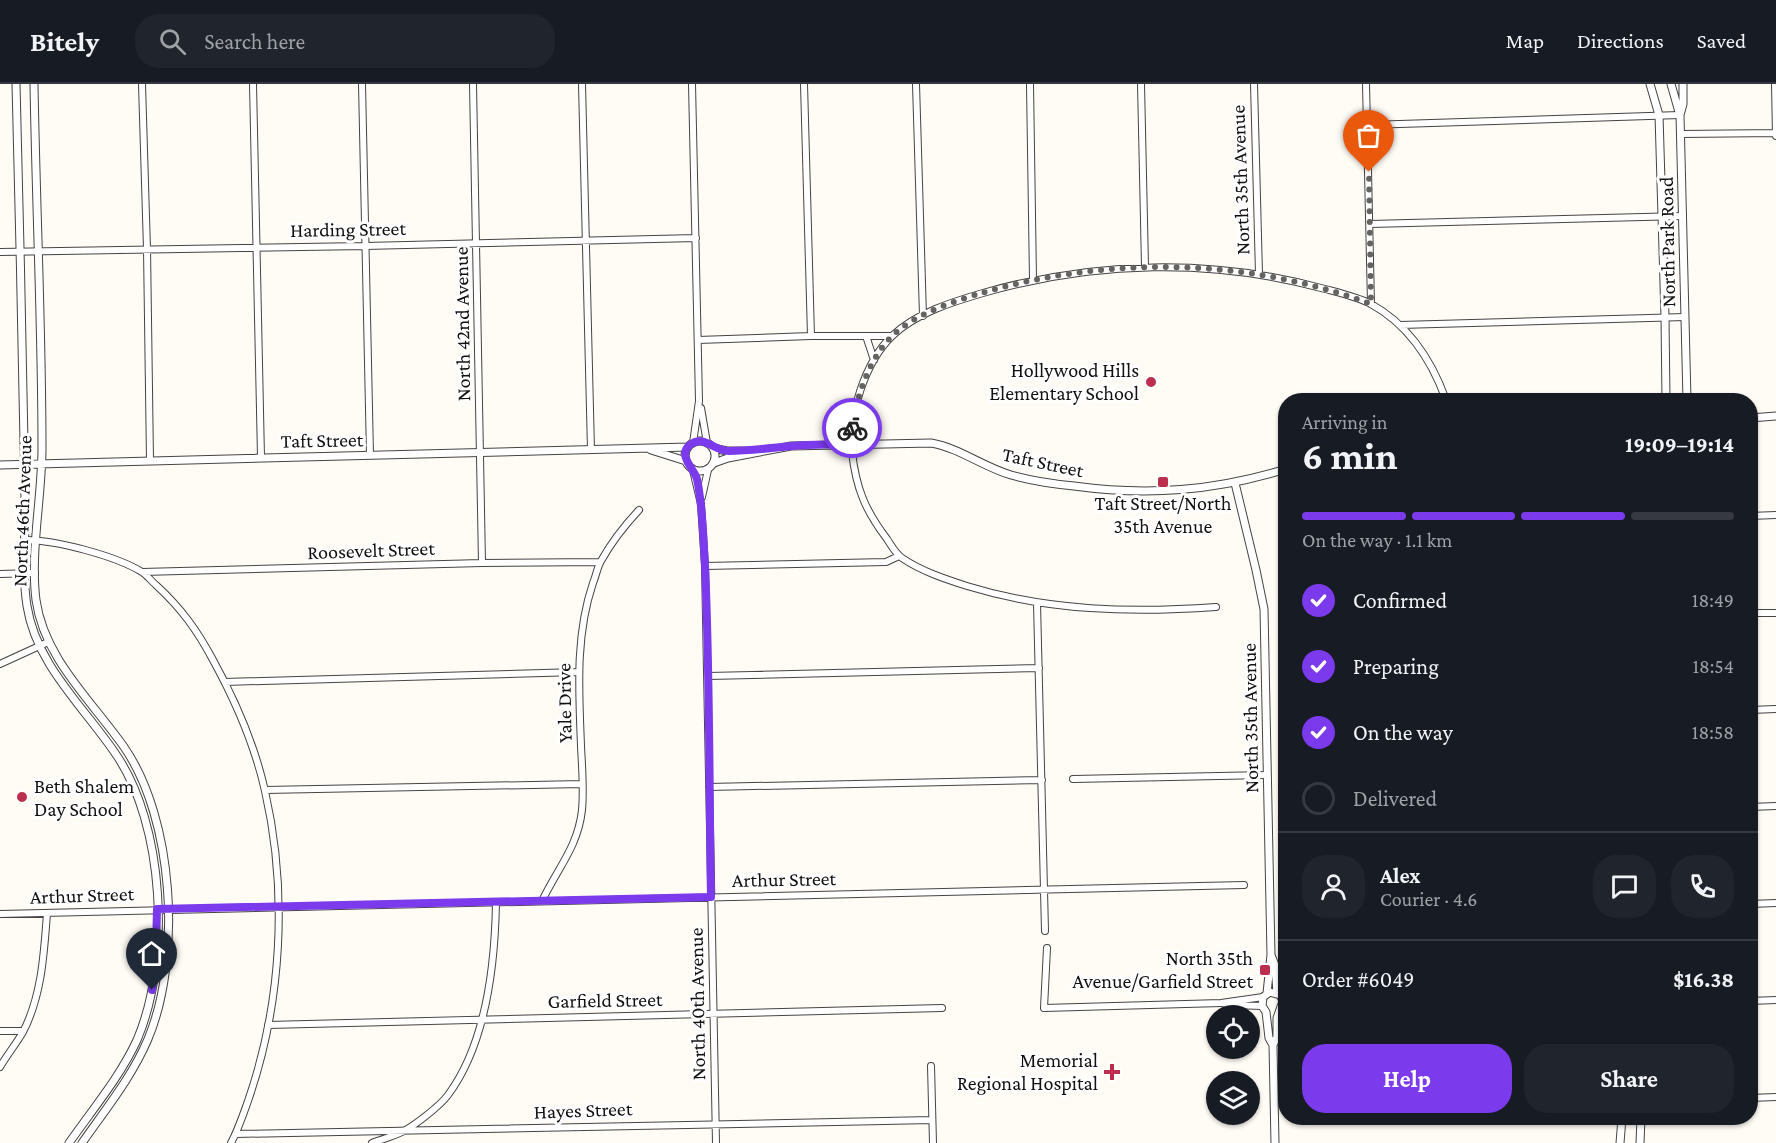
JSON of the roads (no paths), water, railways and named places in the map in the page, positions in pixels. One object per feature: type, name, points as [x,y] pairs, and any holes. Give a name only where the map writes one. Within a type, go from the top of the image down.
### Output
[{"type":"street","name":"North 46th Avenue","points":[[16,84],[24,573],[28,615],[39,646],[58,676],[115,752],[135,788],[150,839],[157,909],[156,948],[149,1002],[136,1041],[119,1071],[69,1143]]},
{"type":"street","name":"North 46th Avenue","points":[[34,84],[42,464],[35,573],[38,611],[48,642],[67,672],[124,748],[144,784],[157,822],[164,863],[167,909],[165,965],[160,1002],[149,1037],[128,1076],[82,1143]]},
{"type":"street","points":[[142,84],[150,460]]},
{"type":"street","points":[[253,84],[261,458]]},
{"type":"street","points":[[362,84],[370,455]]},
{"type":"street","name":"North 42nd Avenue","points":[[473,84],[482,563]]},
{"type":"street","points":[[582,84],[591,450]]},
{"type":"street","points":[[692,84],[699,401],[707,443]]},
{"type":"street","points":[[804,84],[811,336]]},
{"type":"street","points":[[916,84],[923,316]]},
{"type":"street","points":[[1030,84],[1033,280]]},
{"type":"street","points":[[1141,84],[1145,266]]},
{"type":"street","name":"North 35th Avenue","points":[[1254,84],[1259,274]]},
{"type":"street","points":[[1366,84],[1371,304]]},
{"type":"street","name":"North Park Road","points":[[1650,84],[1659,115],[1665,393]]},
{"type":"street","points":[[1368,125],[1680,115],[1671,84]]},
{"type":"street","name":"North Park Road","points":[[1683,84],[1683,104],[1680,115],[1687,393]]},
{"type":"street","points":[[1681,134],[1776,135],[1775,84]]},
{"type":"street","points":[[1370,224],[1683,216]]},
{"type":"street","name":"Harding Street","points":[[0,252],[696,238]]},
{"type":"street","points":[[1216,607],[1116,610],[1037,603],[983,591],[944,579],[899,556],[870,516],[858,490],[851,444],[856,404],[874,360],[892,336],[941,307],[975,295],[1033,280],[1074,273],[1145,266],[1203,268],[1259,274],[1308,284],[1371,304],[1400,325],[1427,357],[1444,393]]},
{"type":"street","points":[[1400,325],[1684,317]]},
{"type":"street","points":[[866,336],[874,360]]},
{"type":"street","points":[[698,340],[892,336]]},
{"type":"street","points":[[691,445],[699,401]]},
{"type":"street","points":[[1758,417],[1776,416]]},
{"type":"street","points":[[699,441],[707,443],[713,448],[716,456],[714,463],[708,470],[693,470],[686,461],[685,453],[691,445],[699,441]]},
{"type":"street","name":"Taft Street","points":[[714,463],[791,446],[915,442],[944,445],[993,469],[1030,480],[1103,490],[1171,492],[1235,483],[1278,472]]},
{"type":"street","name":"Taft Street","points":[[0,465],[591,450],[691,445]]},
{"type":"street","name":"Taft Street","points":[[645,448],[686,461]]},
{"type":"street","name":"Taft Street","points":[[713,448],[727,451],[762,451]]},
{"type":"street","name":"North 40th Avenue","points":[[693,470],[701,504],[705,566],[716,1143]]},
{"type":"street","name":"North 40th Avenue","points":[[701,504],[708,470]]},
{"type":"street","name":"North 35th Avenue","points":[[1235,483],[1264,609],[1271,955],[1265,995]]},
{"type":"street","name":"Yale Drive","points":[[542,901],[554,876],[568,858],[577,839],[582,809],[578,672],[581,627],[600,562],[639,510]]},
{"type":"street","points":[[1758,516],[1776,515]]},
{"type":"street","points":[[25,540],[36,540],[95,553],[142,573],[192,623],[225,682],[246,732],[265,790],[276,859],[277,971],[268,1025],[254,1083],[231,1143]]},
{"type":"street","points":[[705,566],[886,562],[899,556]]},
{"type":"street","name":"Roosevelt Street","points":[[142,573],[482,563],[600,562]]},
{"type":"street","points":[[0,574],[35,573]]},
{"type":"street","points":[[1037,603],[1045,931]]},
{"type":"street","points":[[1758,613],[1776,613]]},
{"type":"street","points":[[0,664],[48,642]]},
{"type":"street","points":[[708,676],[1038,668]]},
{"type":"street","points":[[225,682],[578,672]]},
{"type":"street","points":[[1758,710],[1776,710]]},
{"type":"street","points":[[1073,779],[1267,775]]},
{"type":"street","points":[[709,788],[1042,780]]},
{"type":"street","points":[[265,790],[582,784]]},
{"type":"street","points":[[1758,807],[1776,806]]},
{"type":"street","name":"Arthur Street","points":[[0,914],[1244,885]]},
{"type":"street","points":[[372,1143],[403,1132],[447,1097],[465,1065],[477,1036],[492,962],[496,902]]},
{"type":"street","points":[[1758,904],[1776,903]]},
{"type":"street","points":[[0,1067],[23,1031],[34,1004],[42,969],[47,913]]},
{"type":"street","points":[[1047,948],[1044,1008],[1221,1003],[1277,993]]},
{"type":"street","name":"North 35th Avenue","points":[[1271,955],[1275,965],[1277,993]]},
{"type":"street","points":[[1265,995],[1264,1009],[1269,1038],[1273,1045]]},
{"type":"street","points":[[1758,1001],[1776,1000]]},
{"type":"street","points":[[1221,1003],[1264,1009],[1272,1013],[1278,1011]]},
{"type":"street","name":"Garfield Street","points":[[268,1025],[942,1008]]},
{"type":"street","points":[[1275,1143],[1273,1045],[1277,1037],[1278,1024]]},
{"type":"street","points":[[0,1031],[23,1031]]},
{"type":"street","points":[[932,1066],[933,1143]]},
{"type":"street","points":[[119,1071],[128,1076]]},
{"type":"street","points":[[1758,1098],[1776,1097]]},
{"type":"street","name":"Hayes Street","points":[[236,1134],[932,1120]]},
{"type":"street","points":[[1620,1143],[1621,1125]]},
{"type":"street","points":[[1640,1143],[1641,1125]]},
{"type":"place","name":"Hollywood Hills Elementary School","points":[[1151,382]]},
{"type":"place","name":"Taft Street/North 35th Avenue","points":[[1163,482]]},
{"type":"place","name":"Beth Shalem Day School","points":[[22,797]]},
{"type":"place","name":"North 35th Avenue/Garfield Street","points":[[1265,970]]},
{"type":"place","name":"Memorial Regional Hospital","points":[[1112,1072]]}]
